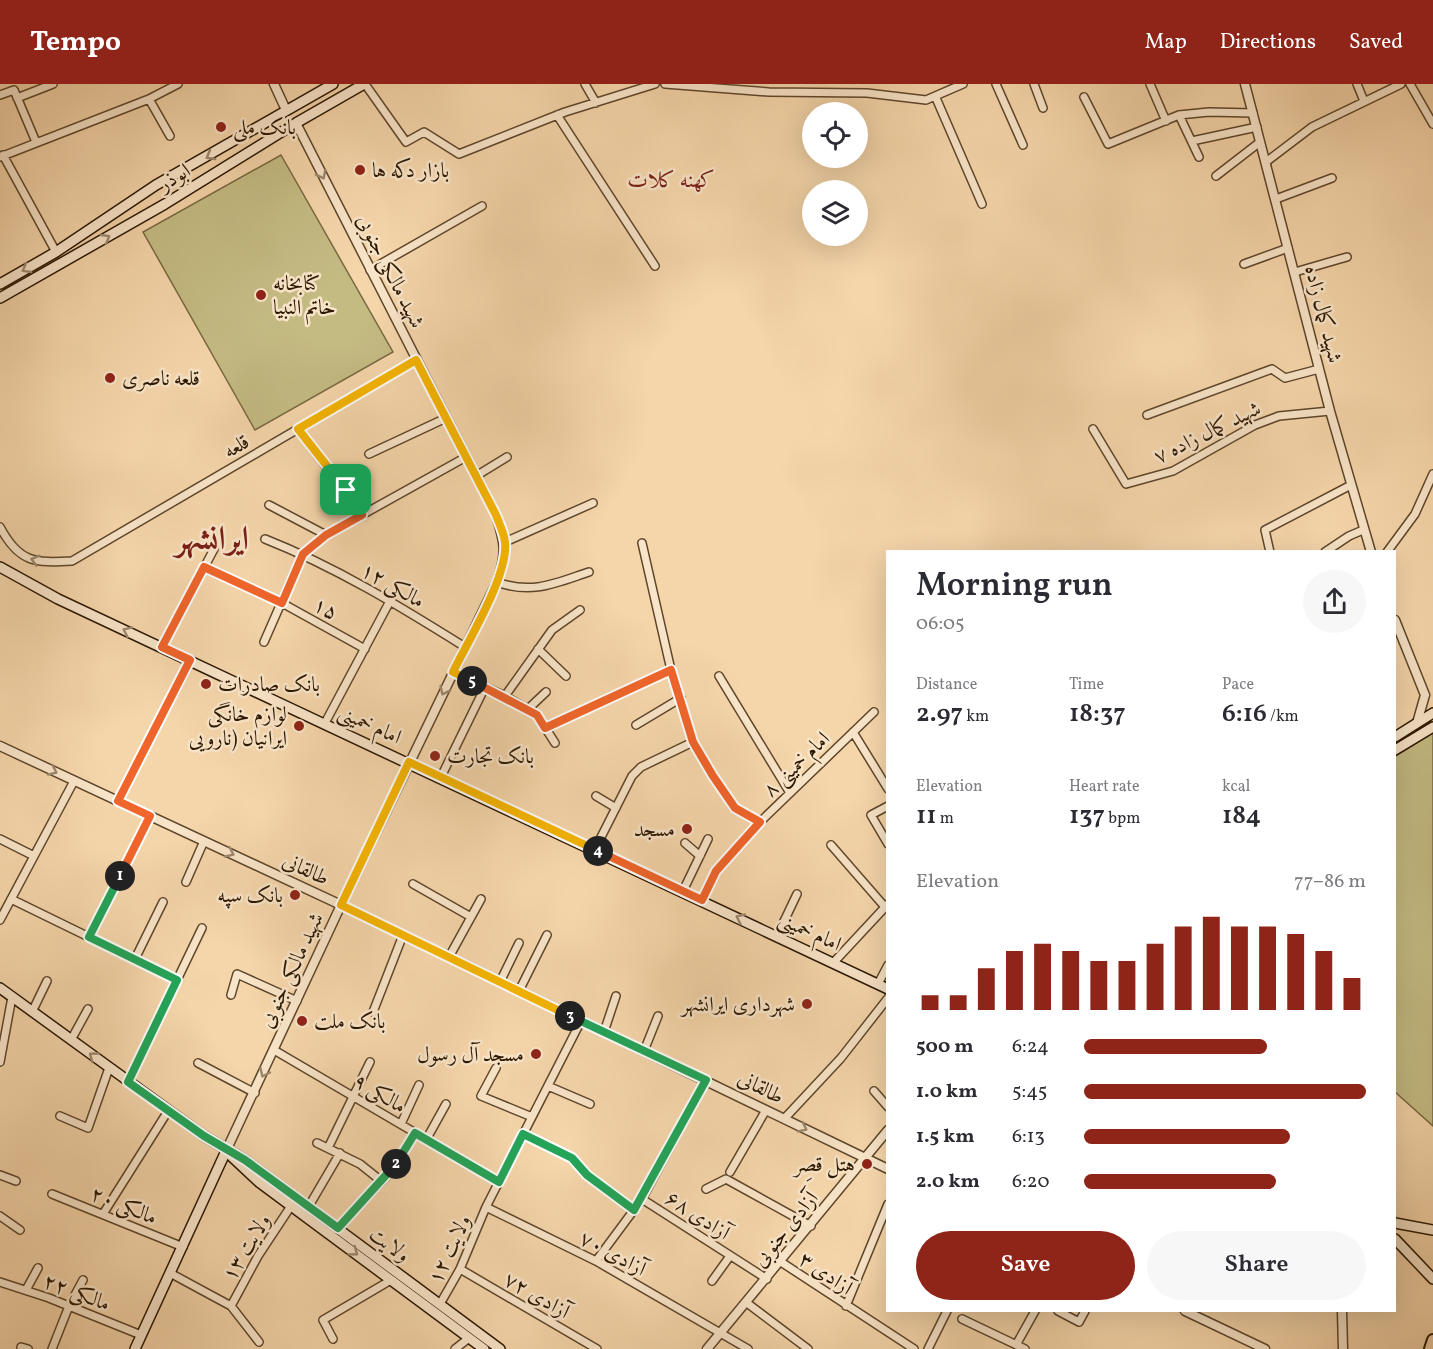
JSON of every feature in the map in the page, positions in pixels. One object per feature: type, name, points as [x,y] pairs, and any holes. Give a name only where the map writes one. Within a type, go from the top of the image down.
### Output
[{"type":"main road","name":"ابوذر","points":[[0,284],[56,252],[156,185],[333,84]]},
{"type":"main road","name":"ابوذر","points":[[0,298],[165,204],[296,123],[365,84]]},
{"type":"main road","points":[[156,185],[165,204]]},
{"type":"main road","name":"امام خمینی","points":[[1,569],[58,599],[595,849],[886,988]]},
{"type":"main road","points":[[1396,736],[1433,713]]},
{"type":"main road","points":[[1396,749],[1433,728]]},
{"type":"main road","name":"ولایت","points":[[0,988],[168,1111],[226,1151],[245,1160],[309,1206],[500,1349]]},
{"type":"main road","name":"ولایت","points":[[226,1151],[240,1166],[291,1206],[484,1349]]},
{"type":"main road","name":"شهید مالکی جنوبی","points":[[135,1349],[226,1151]]},
{"type":"main road","points":[[1396,1222],[1433,1230]]},
{"type":"main road","points":[[1396,1240],[1433,1279]]},
{"type":"main road","points":[[1430,1349],[1433,1340]]},
{"type":"street","points":[[17,98],[53,84]]},
{"type":"street","points":[[56,252],[2,156],[149,99],[178,84]]},
{"type":"street","points":[[274,84],[286,110]]},
{"type":"street","points":[[365,84],[406,142],[424,132],[459,154],[557,115],[655,84]]},
{"type":"street","points":[[585,84],[596,102]]},
{"type":"street","points":[[665,84],[769,92],[867,93],[926,100],[936,98],[963,84]]},
{"type":"street","points":[[996,84],[1023,145]]},
{"type":"street","points":[[1034,84],[1042,108]]},
{"type":"street","points":[[1150,84],[1166,121]]},
{"type":"street","name":"شهید کمال زاده","points":[[1245,84],[1330,411],[1370,550]]},
{"type":"street","points":[[1357,84],[1364,101]]},
{"type":"street","points":[[1266,162],[1312,128],[1401,84]]},
{"type":"street","points":[[1410,84],[1433,124]]},
{"type":"street","points":[[0,95],[14,90],[36,142]]},
{"type":"street","points":[[1084,97],[1108,144],[1179,115],[1209,111],[1253,113]]},
{"type":"street","points":[[936,98],[982,204]]},
{"type":"street","points":[[149,99],[170,136]]},
{"type":"street","points":[[557,115],[655,266]]},
{"type":"street","points":[[1179,115],[1199,156]]},
{"type":"street","name":"شهید مالکی جنوبی","points":[[226,1151],[409,762],[497,582],[504,561],[505,542],[496,515],[296,123]]},
{"type":"street","points":[[1192,141],[1257,127]]},
{"type":"street","points":[[1216,176],[1260,142]]},
{"type":"street","points":[[1276,199],[1332,178]]},
{"type":"street","points":[[370,270],[482,206]]},
{"type":"street","points":[[1244,264],[1288,248]]},
{"type":"street","points":[[1294,272],[1347,257]]},
{"type":"street","name":"قلعه","points":[[0,527],[19,554],[29,560],[72,561],[416,360]]},
{"type":"street","points":[[1147,415],[1272,369],[1285,378],[1319,369]]},
{"type":"street","name":"شهید کمال زاده ۷","points":[[1092,429],[1126,483],[1173,471],[1255,425],[1279,416],[1330,411]]},
{"type":"street","points":[[369,454],[446,418]]},
{"type":"street","points":[[298,429],[362,515]]},
{"type":"street","points":[[264,642],[303,554],[326,535],[466,458]]},
{"type":"street","points":[[476,476],[507,458]]},
{"type":"street","points":[[1388,550],[1414,514],[1433,474]]},
{"type":"street","points":[[1270,550],[1265,530],[1351,485]]},
{"type":"street","points":[[505,542],[593,503]]},
{"type":"street","points":[[269,505],[326,535]]},
{"type":"street","points":[[1328,550],[1363,530]]},
{"type":"street","name":"مالکی ۱۲","points":[[265,539],[303,554],[390,601],[465,647]]},
{"type":"street","points":[[642,543],[671,670],[693,742],[735,808],[760,822]]},
{"type":"street","points":[[162,647],[214,549]]},
{"type":"street","name":"۱۵","points":[[204,567],[282,603],[365,649]]},
{"type":"street","points":[[497,582],[517,589],[544,587],[589,572]]},
{"type":"street","points":[[326,723],[390,601]]},
{"type":"street","points":[[505,696],[552,630],[580,610]]},
{"type":"street","points":[[1396,622],[1429,695],[1417,723]]},
{"type":"street","points":[[538,649],[566,676]]},
{"type":"street","points":[[118,801],[190,660]]},
{"type":"street","points":[[545,728],[671,670]]},
{"type":"street","points":[[453,672],[505,696],[537,715],[555,743]]},
{"type":"street","points":[[719,676],[790,793]]},
{"type":"street","points":[[441,777],[484,687]]},
{"type":"street","points":[[528,709],[546,692]]},
{"type":"street","points":[[636,725],[681,698]]},
{"type":"street","name":"امام خمینی ۸","points":[[702,900],[716,871],[760,822],[874,712]]},
{"type":"street","points":[[854,732],[886,786]]},
{"type":"street","points":[[595,849],[632,776],[641,767],[693,742]]},
{"type":"street","name":"طالقانی","points":[[0,746],[341,905],[886,1168]]},
{"type":"street","points":[[0,920],[74,781]]},
{"type":"street","points":[[596,796],[616,808]]},
{"type":"street","points":[[886,807],[871,815],[886,841]]},
{"type":"street","points":[[89,937],[150,816]]},
{"type":"street","points":[[0,839],[34,856]]},
{"type":"street","points":[[683,891],[708,839]]},
{"type":"street","points":[[186,882],[204,841]]},
{"type":"street","points":[[685,843],[700,856]]},
{"type":"street","points":[[831,845],[886,904]]},
{"type":"street","points":[[413,884],[471,917]]},
{"type":"street","points":[[777,936],[797,894]]},
{"type":"street","points":[[11,898],[177,980]]},
{"type":"street","points":[[449,957],[481,899]]},
{"type":"street","points":[[135,959],[163,902]]},
{"type":"street","points":[[834,962],[886,906]]},
{"type":"street","points":[[128,1082],[202,928]]},
{"type":"street","points":[[373,1012],[403,935]]},
{"type":"street","points":[[519,991],[547,935]]},
{"type":"street","points":[[500,982],[519,943]]},
{"type":"street","points":[[878,984],[886,969]]},
{"type":"street","points":[[231,995],[237,974],[297,1001]]},
{"type":"street","points":[[32,1012],[47,981]]},
{"type":"street","points":[[604,1032],[616,996]]},
{"type":"street","points":[[0,1062],[12,997]]},
{"type":"street","points":[[784,1119],[841,1058],[886,1001]]},
{"type":"street","points":[[71,1041],[88,1009]]},
{"type":"street","points":[[644,1051],[658,1016]]},
{"type":"street","name":"ولایت ۱۲","points":[[440,1304],[460,1269],[486,1207],[581,1021]]},
{"type":"street","name":"مالکی ۹","points":[[274,1050],[499,1182]]},
{"type":"street","points":[[328,1148],[370,1062]]},
{"type":"street","points":[[198,1063],[255,1093]]},
{"type":"street","points":[[60,1116],[88,1128],[109,1068]]},
{"type":"street","points":[[496,1068],[481,1096],[532,1118]]},
{"type":"street","points":[[596,1261],[642,1199],[706,1080]]},
{"type":"street","points":[[401,1124],[419,1085]]},
{"type":"street","points":[[548,1086],[590,1104]]},
{"type":"street","points":[[874,1091],[886,1105]]},
{"type":"street","points":[[426,1140],[446,1104]]},
{"type":"street","points":[[730,1172],[766,1110]]},
{"type":"street","points":[[103,1214],[168,1111]]},
{"type":"street","name":"آزادی جنوبی","points":[[708,1349],[886,1132]]},
{"type":"street","points":[[338,1228],[394,1168],[415,1133]]},
{"type":"street","points":[[523,1134],[572,1158],[587,1175],[634,1210]]},
{"type":"street","points":[[317,1143],[360,1164],[381,1180]]},
{"type":"street","points":[[309,1206],[340,1153]]},
{"type":"street","points":[[0,1175],[16,1181]]},
{"type":"street","points":[[706,1188],[726,1179],[811,1226]]},
{"type":"street","name":"مالکی ۲۰","points":[[52,1194],[183,1246]]},
{"type":"street","name":"آزادی ۶۸","points":[[642,1199],[767,1279]]},
{"type":"street","name":"ولایت ۱۳","points":[[231,1306],[258,1256],[291,1206]]},
{"type":"street","name":"آزادی ۷۰","points":[[486,1207],[596,1261],[748,1349]]},
{"type":"street","points":[[846,1306],[886,1209]]},
{"type":"street","points":[[0,1216],[20,1230]]},
{"type":"street","points":[[712,1281],[730,1256]]},
{"type":"street","name":"آزادی ۳","points":[[781,1262],[914,1349]]},
{"type":"street","points":[[26,1290],[38,1269]]},
{"type":"street","name":"آزادی ۷۲","points":[[460,1269],[597,1349]]},
{"type":"street","points":[[170,1273],[231,1306],[259,1342]]},
{"type":"street","points":[[52,1349],[69,1306],[83,1280]]},
{"type":"street","points":[[333,1339],[323,1320],[391,1280]]},
{"type":"street","name":"مالکی ۲۲","points":[[0,1282],[69,1306],[141,1335]]},
{"type":"street","points":[[747,1303],[808,1349]]},
{"type":"street","points":[[928,1349],[946,1312]]},
{"type":"street","points":[[1016,1345],[1034,1312]]},
{"type":"street","points":[[1060,1312],[1079,1322],[1084,1312]]},
{"type":"street","points":[[1187,1312],[1265,1349]]},
{"type":"street","points":[[1342,1312],[1343,1349]]},
{"type":"street","points":[[962,1318],[1025,1349]]},
{"type":"street","points":[[455,1349],[469,1338]]},
{"type":"shaded area","points":[[281,155],[393,352],[255,430],[143,232]]},
{"type":"shaded area","points":[[1433,732],[1433,1126],[1396,1093],[1396,754]]},
{"type":"place","name":"بانک ملی","points":[[221,127]]},
{"type":"place","name":"بازار دکه ها","points":[[360,170]]},
{"type":"place","name":"کتابخانه خاتم النبیا","points":[[261,295]]},
{"type":"place","name":"قلعه ناصری","points":[[110,378]]},
{"type":"place","name":"بانک صادرات","points":[[206,684]]},
{"type":"place","name":"لوازم خانگی ایرانیان (نارویی","points":[[299,726]]},
{"type":"place","name":"بانک تجارت","points":[[435,756]]},
{"type":"place","name":"مسجد","points":[[687,829]]},
{"type":"place","name":"بانک سپه","points":[[295,895]]},
{"type":"place","name":"شهرداری ایرانشهر","points":[[807,1004]]},
{"type":"place","name":"بانک ملت","points":[[302,1021]]},
{"type":"place","name":"مسجد آل رسول","points":[[536,1054]]},
{"type":"place","name":"هتل قصِر","points":[[867,1164]]},
{"type":"district","name":"کهنه کلات","points":[[671,179]]},
{"type":"district","name":"ایرانشهر","points":[[212,537]]},
{"type":"route","points":[[416,360],[496,515],[505,542],[504,561],[497,582],[453,672],[505,696],[537,715],[545,728],[671,670],[686,712],[693,742],[735,808],[760,822],[716,871],[702,900],[409,762],[341,905],[706,1080],[634,1210],[587,1175],[572,1158],[523,1134],[499,1182],[415,1133],[394,1168],[338,1228],[245,1160],[226,1151],[128,1082],[177,980],[89,937],[150,816],[118,801],[190,660],[162,647],[204,567],[282,603],[303,554],[326,535],[362,515],[346,490],[298,429],[416,360]]}]
